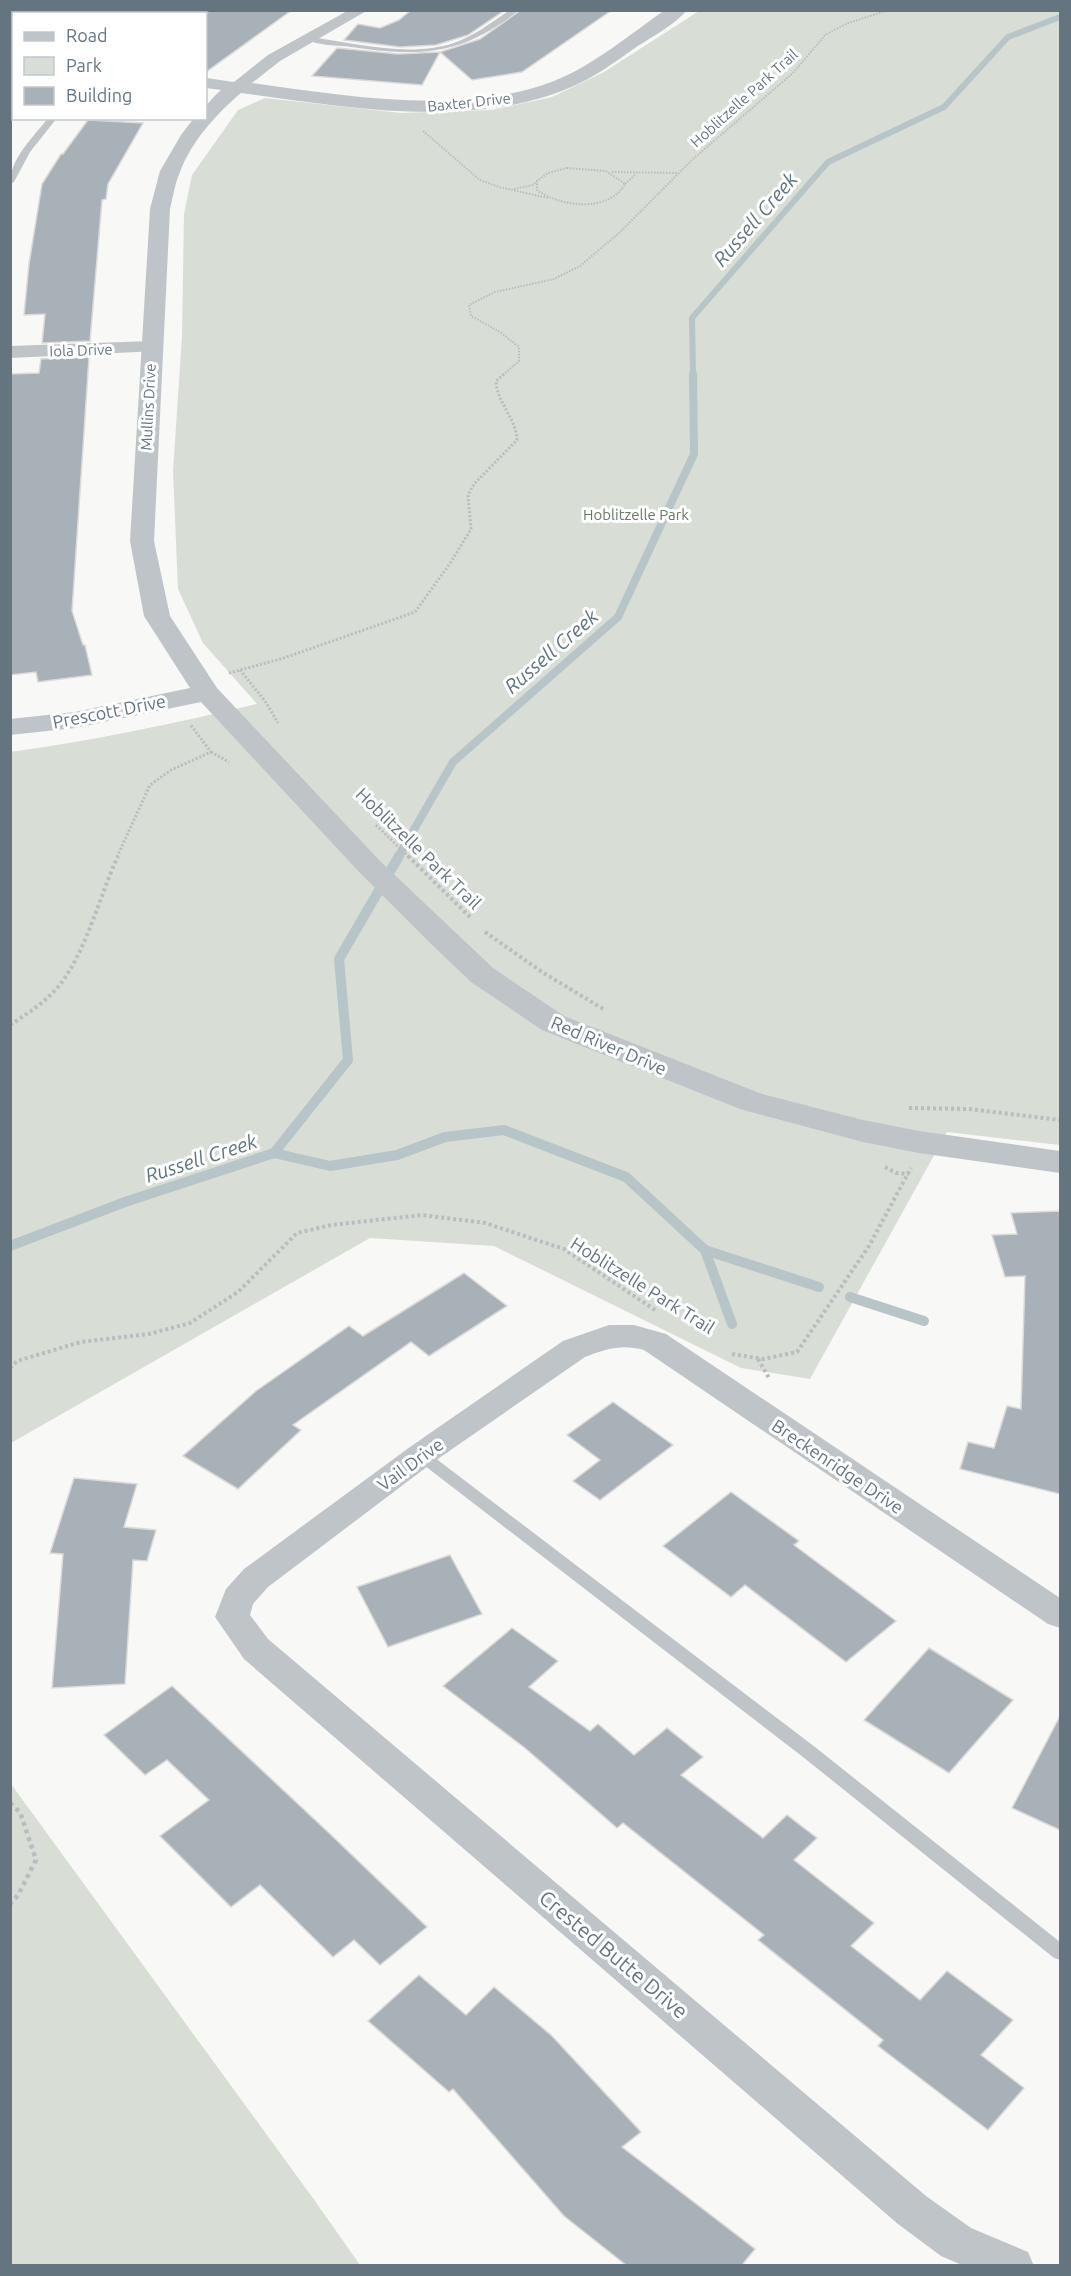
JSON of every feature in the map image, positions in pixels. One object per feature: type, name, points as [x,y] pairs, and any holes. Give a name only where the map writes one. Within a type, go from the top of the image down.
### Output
[{"type":"street","name":"Mullins Drive","points":[[207,116],[220,100],[274,58],[361,10]]},
{"type":"street","name":"Baxter Drive","points":[[237,87],[409,107],[475,104],[517,97],[552,88],[578,77],[678,10]]},
{"type":"street","points":[[207,83],[237,87]]},
{"type":"street","name":"Mullins Drive","points":[[203,120],[191,135],[170,171],[160,209],[142,541],[157,616],[216,683]]},
{"type":"street","name":"Iola Drive","points":[[10,352],[151,347]]},
{"type":"street","name":"Prescott Drive","points":[[10,727],[75,720],[216,683]]},
{"type":"street","name":"Red River Drive","points":[[216,683],[277,767],[379,876],[482,975],[554,1023],[751,1102],[863,1131],[942,1146],[1060,1162]]},
{"type":"street","name":"Vail Drive","points":[[232,1617],[238,1598],[256,1578],[421,1455],[574,1349],[609,1336]]},
{"type":"street","name":"Breckenridge Drive","points":[[609,1336],[634,1336],[655,1342],[1060,1615]]},
{"type":"street","name":"Crested Butte Drive","points":[[232,1617],[256,1649],[912,2210],[956,2242],[1013,2265]]},
{"type":"lane","points":[[310,39],[411,51],[433,49],[456,45],[516,10]]},
{"type":"lane","points":[[10,182],[26,151],[51,120]]},
{"type":"lane","points":[[421,1455],[809,1752],[1060,1952]]},
{"type":"path","name":"Hoblitzelle Park Trail","points":[[216,683],[240,670],[366,632],[415,612],[451,562],[471,529],[468,495],[474,484],[517,441],[518,430],[495,393],[496,381],[519,361],[519,347],[500,332],[471,316],[469,305],[482,296],[566,274],[579,267],[635,218],[677,173],[803,65],[824,36],[842,25],[889,10]]},
{"type":"path","points":[[414,129],[424,131],[440,141],[473,175],[482,181],[548,198],[581,203],[614,198],[623,191],[629,178],[639,173]]},
{"type":"path","points":[[507,189],[522,188],[548,173],[567,168],[588,168],[609,172],[677,173]]},
{"type":"path","points":[[609,172],[620,177],[625,184]]},
{"type":"path","points":[[537,181],[537,190],[548,198]]},
{"type":"path","points":[[240,670],[265,701],[278,725]]},
{"type":"path","points":[[10,1025],[34,1010],[58,987],[76,956],[150,785],[171,770],[212,752],[185,718]]},
{"type":"path","name":"Hoblitzelle Park Trail","points":[[372,821],[477,924]]},
{"type":"path","name":"Hoblitzelle Park Trail","points":[[483,930],[542,972],[606,1011]]},
{"type":"path","points":[[907,1108],[969,1109],[1060,1120]]},
{"type":"path","name":"Hoblitzelle Park Trail","points":[[727,1353],[763,1359],[797,1352],[869,1246],[912,1166]]},
{"type":"path","name":"Hoblitzelle Park Trail","points":[[10,1368],[17,1361],[81,1342],[149,1334],[190,1323],[238,1292],[297,1233],[331,1225],[422,1215],[485,1223],[564,1249],[664,1315]]},
{"type":"path","points":[[10,1803],[20,1812],[36,1860],[18,1895],[10,1904]]},
{"type":"green space","name":"Hoblitzelle Park","points":[[699,11],[1060,11],[1060,1145],[947,1132],[810,1379],[741,1368],[494,1246],[370,1238],[11,1443],[10,752],[165,725],[257,704],[203,643],[178,589],[173,471],[182,337],[184,214],[192,175],[238,110],[265,98],[401,113],[491,110],[552,97],[604,72]]},
{"type":"green space","points":[[11,1784],[315,2201],[360,2265],[11,2265]]},
{"type":"building","points":[[209,10],[292,10],[207,71],[207,13]]},
{"type":"building","points":[[411,10],[505,10],[468,35],[436,45],[400,47],[344,40],[358,24],[380,28],[399,20]]},
{"type":"building","points":[[521,10],[612,10],[522,72],[472,80],[440,52],[480,39]]},
{"type":"building","points":[[337,48],[398,54],[440,52],[422,85],[312,76]]},
{"type":"building","points":[[88,120],[143,123],[108,184],[106,199],[102,200],[90,341],[42,343],[45,314],[24,315],[29,264],[42,184],[61,154]]},
{"type":"building","points":[[89,357],[72,611],[83,645],[85,645],[92,675],[38,682],[36,672],[10,675],[10,374],[39,373],[41,359]]},
{"type":"building","points":[[1060,1211],[1060,1494],[960,1469],[968,1442],[994,1448],[1007,1406],[1021,1409],[1025,1276],[1005,1277],[992,1235],[1017,1234],[1011,1213]]},
{"type":"building","points":[[464,1273],[507,1306],[429,1356],[411,1342],[293,1425],[301,1430],[238,1489],[183,1456],[256,1391],[349,1326],[363,1336]]},
{"type":"building","points":[[613,1402],[673,1445],[600,1500],[573,1481],[600,1460],[567,1435]]},
{"type":"building","points":[[74,1478],[137,1484],[124,1527],[156,1530],[147,1561],[133,1560],[125,1684],[52,1688],[63,1554],[50,1553]]},
{"type":"building","points":[[731,1492],[799,1541],[794,1545],[896,1621],[846,1662],[745,1585],[731,1597],[663,1546]]},
{"type":"building","points":[[450,1555],[482,1614],[388,1647],[357,1587]]},
{"type":"building","points":[[512,1628],[558,1661],[529,1687],[590,1731],[598,1724],[634,1755],[667,1728],[703,1757],[681,1775],[763,1838],[787,1815],[817,1838],[794,1860],[874,1923],[851,1946],[920,2000],[947,1971],[1013,2020],[981,2055],[1024,2088],[988,2130],[878,2046],[883,2040],[758,1940],[764,1935],[623,1823],[617,1828],[525,1748],[443,1686]]},
{"type":"building","points":[[929,1648],[1013,1700],[949,1773],[864,1720]]},
{"type":"building","points":[[172,1686],[427,1927],[380,1965],[354,1940],[333,1957],[260,1885],[231,1907],[160,1836],[209,1800],[167,1760],[145,1775],[104,1735]]},
{"type":"building","points":[[1060,1716],[1060,1830],[1012,1808]]},
{"type":"building","points":[[419,1975],[466,2015],[494,1987],[552,2036],[641,2132],[622,2147],[755,2249],[742,2265],[626,2265],[564,2216],[453,2089],[449,2092],[368,2021]]},
{"type":"waterway","name":"Russell Creek","points":[[693,375],[692,318],[828,162],[944,107],[1008,37],[1060,17]]},
{"type":"waterway","name":"Russell Creek","points":[[398,857],[453,762],[618,617],[694,454],[693,374]]},
{"type":"waterway","name":"Russell Creek","points":[[274,1153],[348,1060],[339,959],[399,856]]},
{"type":"waterway","points":[[274,1153],[330,1166],[397,1155],[445,1137],[504,1130],[626,1177],[705,1250]]},
{"type":"waterway","name":"Russell Creek","points":[[10,1246],[125,1202],[274,1153]]},
{"type":"waterway","points":[[705,1250],[819,1287]]},
{"type":"waterway","points":[[705,1250],[732,1324]]},
{"type":"waterway","points":[[850,1297],[924,1321]]}]
